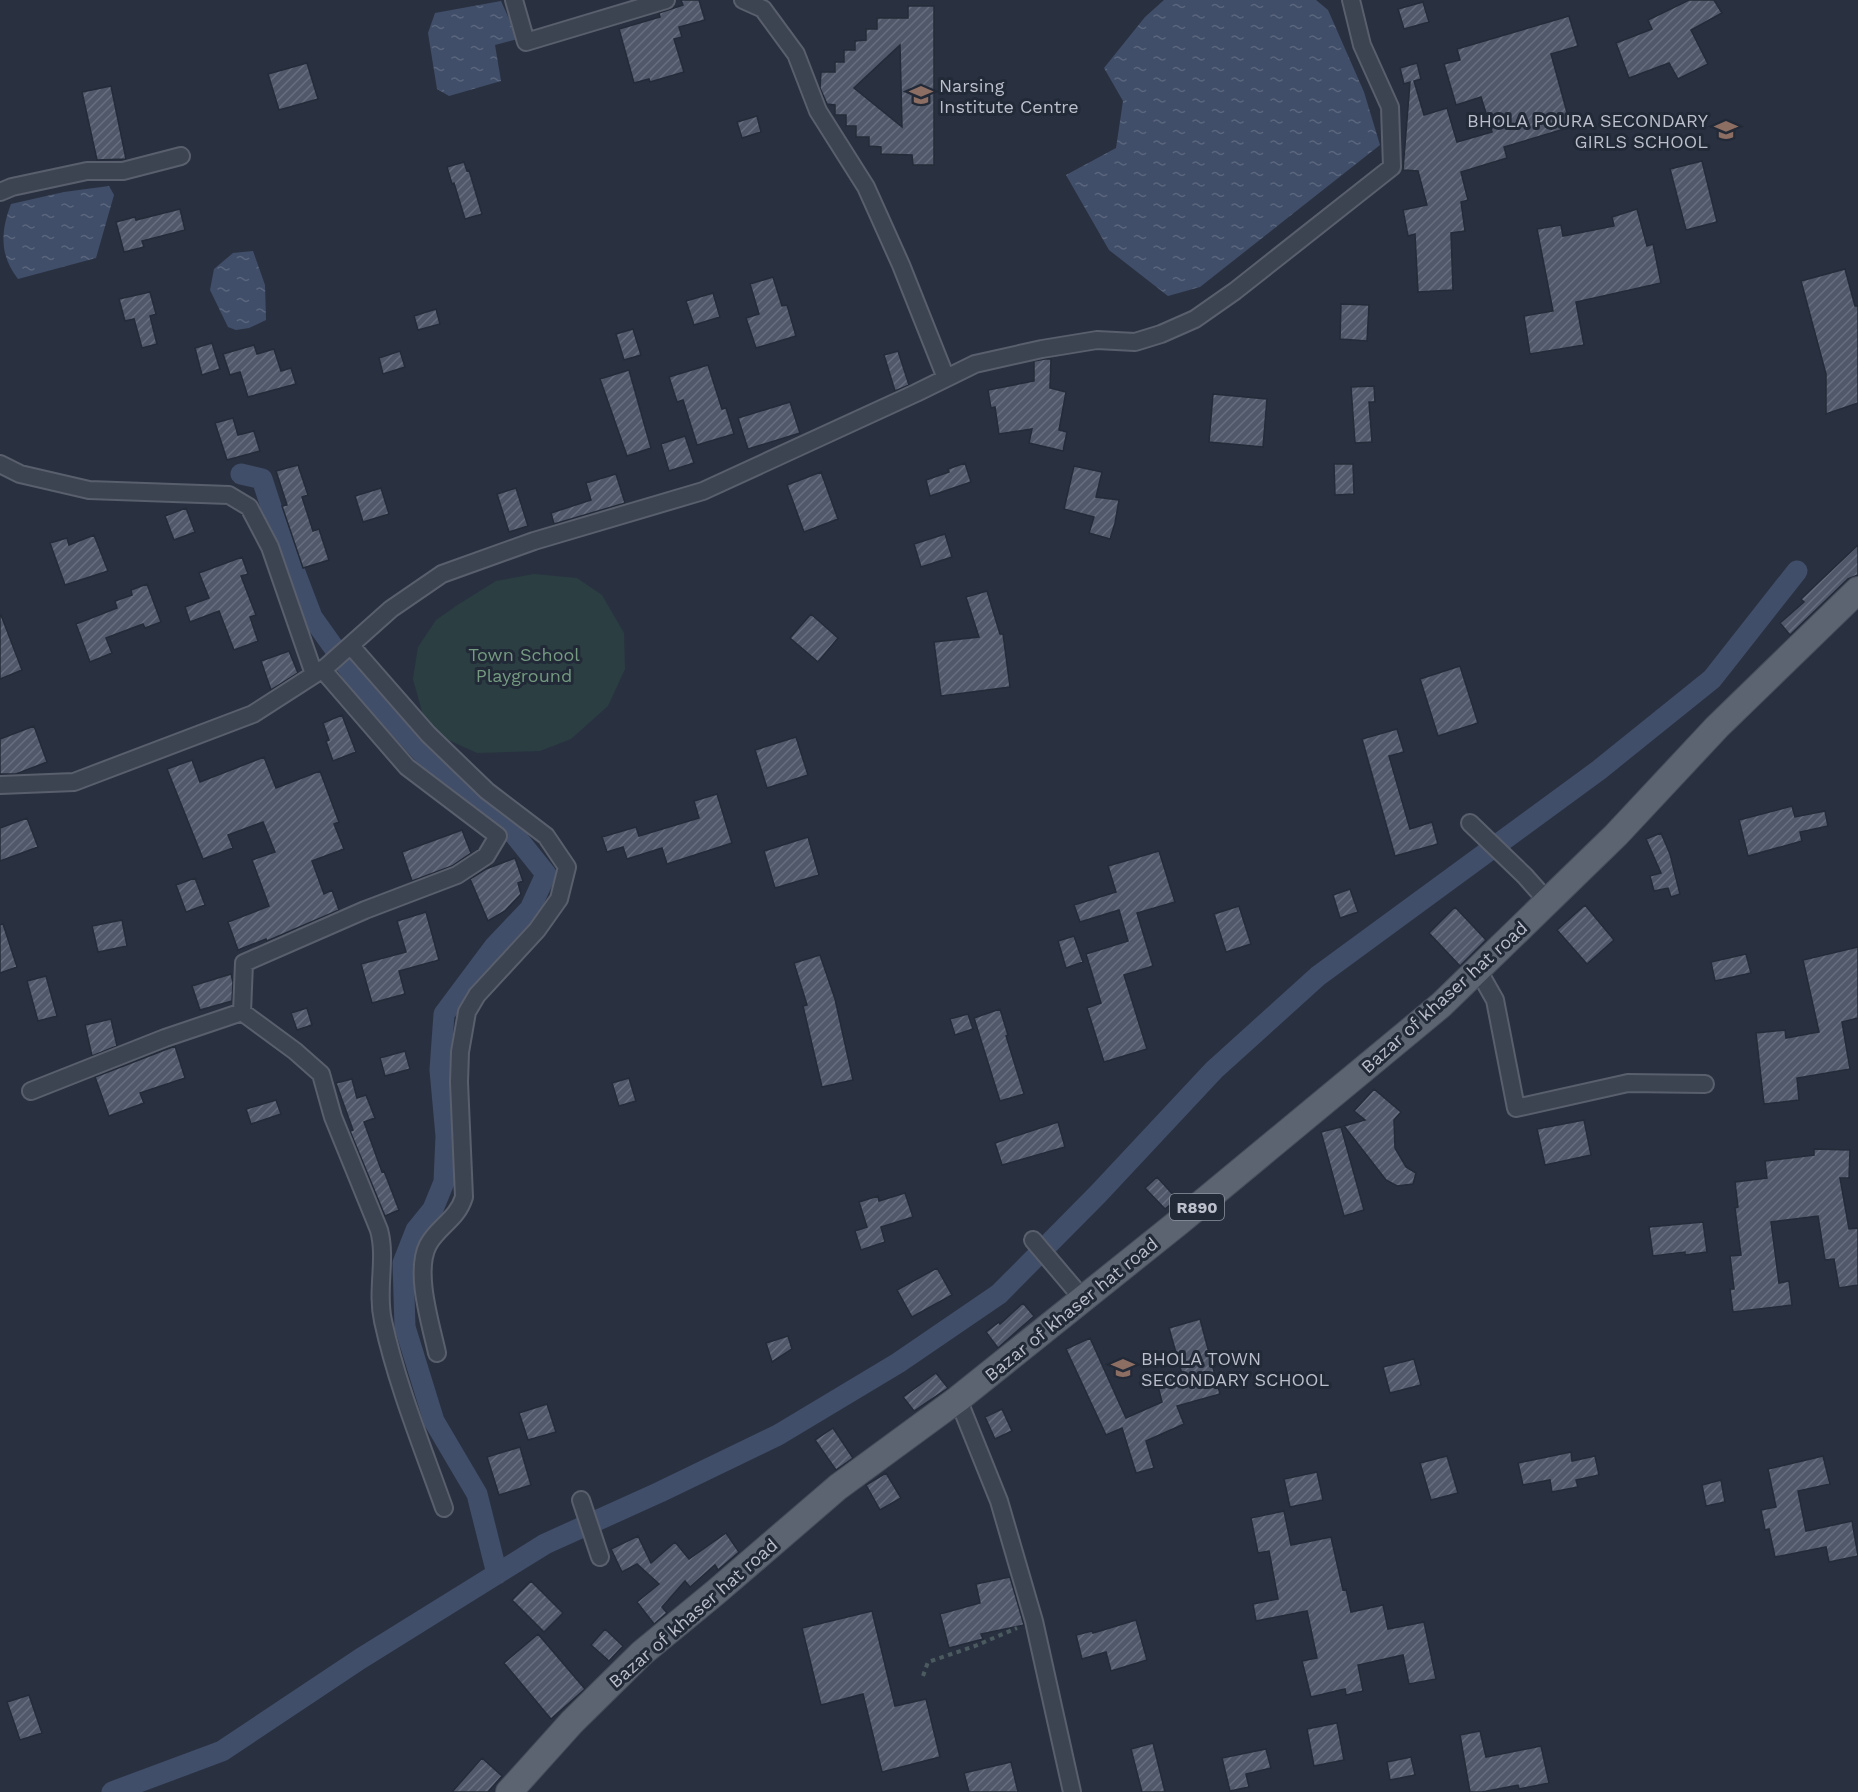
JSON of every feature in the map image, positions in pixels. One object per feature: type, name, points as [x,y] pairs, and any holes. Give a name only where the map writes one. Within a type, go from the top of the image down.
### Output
[{"type":"main road","name":"Bazar of khaser hat road","points":[[508,1792],[572,1722],[642,1653],[838,1487],[958,1399],[1075,1290],[1362,1071],[1441,1005],[1616,835],[1717,727],[1858,590]]},
{"type":"street","points":[[514,0],[526,42],[666,0]]},
{"type":"street","points":[[743,0],[763,9],[796,54],[818,111],[866,187],[901,265],[946,378]]},
{"type":"street","points":[[0,785],[74,782],[253,714],[321,670],[391,609],[442,574],[534,541],[703,491],[975,364],[1097,340],[1135,342],[1161,334],[1195,319],[1235,291],[1392,167],[1390,107],[1362,45],[1351,0]]},
{"type":"street","points":[[0,192],[12,187],[87,171],[123,171],[181,156]]},
{"type":"street","points":[[0,464],[20,474],[89,490],[229,495],[249,507],[270,547],[321,670],[407,767],[498,836],[486,856],[457,875],[365,910],[244,963],[242,1012]]},
{"type":"street","points":[[353,644],[428,734],[487,791],[546,836],[567,867],[559,899],[537,930],[477,995],[467,1012],[460,1052],[459,1082],[464,1197],[453,1219],[437,1233],[427,1246],[423,1268],[427,1305],[438,1353]]},
{"type":"street","points":[[1470,823],[1525,876],[1548,902]]},
{"type":"street","points":[[1478,970],[1495,1000],[1516,1108],[1628,1083],[1705,1084]]},
{"type":"street","points":[[31,1091],[165,1038],[242,1012]]},
{"type":"street","points":[[242,1012],[295,1051],[321,1074],[333,1117],[379,1230],[383,1246],[380,1292],[382,1318],[399,1382],[444,1508]]},
{"type":"street","points":[[1033,1240],[1075,1290]]},
{"type":"street","points":[[958,1399],[999,1501],[1035,1621],[1072,1792]]},
{"type":"street","points":[[581,1500],[600,1557]]},
{"type":"path","points":[[923,1676],[928,1662],[975,1646],[1035,1621]]},
{"type":"green space","name":"Town School Playground","points":[[534,574],[577,578],[602,595],[624,633],[625,669],[608,706],[571,739],[540,751],[477,753],[442,737],[423,715],[413,679],[418,647],[436,620],[459,604],[496,581]]},
{"type":"water","points":[[1164,0],[1316,0],[1328,10],[1364,92],[1380,145],[1200,287],[1168,296],[1109,250],[1066,175],[1116,148],[1123,101],[1104,68],[1145,17]]},
{"type":"water","points":[[501,1],[518,39],[495,45],[501,81],[449,96],[437,89],[428,33],[435,13]]},
{"type":"water","points":[[109,186],[114,195],[96,258],[18,279],[8,262],[4,244],[5,225],[11,204],[64,192]]},
{"type":"water","points":[[253,251],[265,285],[266,320],[249,328],[236,330],[228,327],[210,290],[214,269],[233,253]]},
{"type":"building","points":[[681,0],[699,0],[705,20],[679,27],[682,37],[674,39],[684,72],[650,82],[649,79],[634,83],[619,29],[660,17],[659,13],[683,5]]},
{"type":"building","points":[[1689,0],[1714,0],[1722,13],[1691,30],[1708,64],[1678,79],[1669,63],[1629,78],[1616,43],[1652,29],[1648,20]]},
{"type":"building","points":[[1423,2],[1429,22],[1404,29],[1398,9]]},
{"type":"building","points":[[908,6],[934,6],[934,165],[913,165],[912,155],[881,154],[881,147],[869,146],[869,137],[856,137],[856,126],[846,126],[846,115],[835,115],[835,105],[827,104],[820,88],[821,72],[835,72],[835,62],[844,62],[844,50],[855,50],[855,41],[866,40],[866,29],[877,29],[877,18],[908,18]],"holes":[[[900,45],[902,127],[854,88]]]},
{"type":"building","points":[[1569,16],[1578,46],[1551,54],[1571,127],[1504,147],[1507,158],[1461,172],[1468,200],[1461,202],[1465,231],[1451,233],[1453,290],[1418,292],[1415,234],[1408,236],[1403,210],[1427,205],[1418,171],[1403,170],[1410,82],[1404,84],[1400,68],[1417,63],[1421,79],[1414,81],[1424,115],[1447,108],[1457,142],[1492,132],[1481,97],[1456,105],[1444,64],[1460,60],[1457,49]]},
{"type":"building","points":[[307,63],[318,99],[279,110],[268,74]]},
{"type":"building","points":[[111,86],[126,159],[97,160],[82,92]]},
{"type":"building","points":[[757,116],[761,132],[742,138],[737,122]]},
{"type":"building","points":[[1702,161],[1717,222],[1686,230],[1670,169]]},
{"type":"building","points":[[464,162],[467,171],[469,170],[482,214],[465,219],[447,167]]},
{"type":"building","points":[[180,209],[185,230],[142,241],[144,247],[124,252],[116,222],[135,217],[136,220]]},
{"type":"building","points":[[1637,209],[1647,246],[1653,244],[1661,283],[1576,302],[1584,345],[1530,354],[1524,316],[1553,311],[1537,229],[1561,225],[1563,236],[1614,226],[1612,217]]},
{"type":"building","points":[[1845,269],[1855,306],[1858,306],[1858,403],[1826,414],[1826,374],[1801,281]]},
{"type":"building","points":[[773,277],[782,306],[787,305],[796,336],[756,348],[746,318],[759,314],[750,284]]},
{"type":"building","points":[[150,292],[156,314],[150,316],[157,344],[142,348],[134,319],[125,321],[119,299]]},
{"type":"building","points":[[713,293],[720,317],[694,325],[686,301]]},
{"type":"building","points":[[1341,304],[1369,305],[1367,341],[1340,339]]},
{"type":"building","points":[[436,309],[440,324],[418,330],[414,316]]},
{"type":"building","points":[[633,329],[641,355],[624,360],[616,334]]},
{"type":"building","points":[[212,343],[220,369],[202,375],[195,348]]},
{"type":"building","points":[[254,345],[257,354],[274,349],[281,371],[291,368],[296,384],[248,397],[240,372],[230,375],[223,354]]},
{"type":"building","points":[[400,351],[405,367],[383,374],[379,358]]},
{"type":"building","points":[[898,351],[909,385],[895,391],[884,355]]},
{"type":"building","points":[[1051,359],[1050,388],[1066,392],[1059,430],[1067,432],[1063,451],[1029,443],[1032,429],[999,434],[995,407],[991,408],[988,390],[1034,381],[1034,361]]},
{"type":"building","points":[[708,365],[722,409],[726,408],[734,434],[697,445],[683,400],[677,402],[669,377]]},
{"type":"building","points":[[629,370],[651,448],[627,456],[600,379]]},
{"type":"building","points":[[1374,386],[1375,402],[1369,402],[1372,442],[1355,443],[1351,387]]},
{"type":"building","points":[[1213,394],[1267,399],[1263,447],[1209,442]]},
{"type":"building","points":[[790,402],[800,433],[748,449],[738,418]]},
{"type":"building","points":[[233,418],[238,435],[254,431],[260,451],[227,460],[215,423]]},
{"type":"building","points":[[685,436],[694,463],[669,471],[661,444]]},
{"type":"building","points":[[965,463],[971,482],[930,496],[926,480],[949,472],[948,469]]},
{"type":"building","points":[[1334,464],[1353,464],[1354,494],[1335,495]]},
{"type":"building","points":[[298,465],[308,495],[302,497],[313,531],[319,529],[329,560],[303,568],[282,506],[287,505],[276,471]]},
{"type":"building","points":[[1074,466],[1102,472],[1096,497],[1119,500],[1110,539],[1089,533],[1094,517],[1064,509]]},
{"type":"building","points":[[821,472],[838,519],[804,532],[787,485]]},
{"type":"building","points":[[616,474],[625,503],[554,524],[551,513],[591,500],[586,483]]},
{"type":"building","points":[[381,488],[389,514],[363,522],[355,496]]},
{"type":"building","points":[[516,488],[528,526],[509,532],[497,494]]},
{"type":"building","points":[[186,508],[195,532],[174,540],[165,516]]},
{"type":"building","points":[[945,534],[952,557],[921,567],[914,544]]},
{"type":"building","points":[[94,535],[108,571],[65,585],[50,543],[67,538],[69,545]]},
{"type":"building","points":[[1858,545],[1858,575],[1848,579],[1790,635],[1780,623],[1804,602],[1801,599]]},
{"type":"building","points":[[242,557],[248,574],[241,576],[256,615],[250,617],[258,641],[234,650],[219,611],[190,622],[185,607],[209,598],[199,573]]},
{"type":"building","points":[[147,584],[161,622],[145,628],[143,624],[106,638],[112,653],[90,662],[76,624],[117,608],[115,601],[132,595],[131,590]]},
{"type":"building","points":[[987,591],[1000,634],[1003,634],[1010,687],[941,696],[934,642],[979,637],[966,597]]},
{"type":"building","points":[[811,614],[838,638],[818,662],[790,638]]},
{"type":"building","points":[[0,616],[22,670],[0,679]]},
{"type":"building","points":[[289,651],[298,673],[271,690],[261,661]]},
{"type":"building","points":[[1460,666],[1478,723],[1438,736],[1420,679]]},
{"type":"building","points":[[342,715],[356,752],[333,761],[323,723]]},
{"type":"building","points":[[34,726],[47,762],[16,774],[0,774],[0,739]]},
{"type":"building","points":[[1397,729],[1404,752],[1389,756],[1410,829],[1432,822],[1438,844],[1395,856],[1362,739]]},
{"type":"building","points":[[796,737],[808,775],[767,788],[755,750]]},
{"type":"building","points":[[264,757],[276,788],[320,771],[339,822],[334,824],[344,849],[312,861],[324,894],[332,890],[339,910],[267,941],[266,939],[238,950],[228,922],[269,906],[252,860],[275,852],[263,822],[228,835],[233,848],[203,859],[167,769],[192,760],[200,782]]},
{"type":"building","points":[[717,794],[732,843],[667,864],[662,848],[627,859],[623,847],[607,852],[602,837],[636,827],[639,836],[699,818],[694,801]]},
{"type":"building","points":[[1792,806],[1795,817],[1825,811],[1828,826],[1800,832],[1802,841],[1748,856],[1739,820]]},
{"type":"building","points":[[27,818],[38,847],[0,861],[0,828]]},
{"type":"building","points":[[462,830],[471,853],[452,866],[412,881],[402,852]]},
{"type":"building","points":[[1661,833],[1670,854],[1680,894],[1671,897],[1668,888],[1654,891],[1650,876],[1661,873],[1646,839]]},
{"type":"building","points":[[808,837],[819,875],[775,888],[764,851]]},
{"type":"building","points":[[1159,851],[1175,902],[1137,913],[1153,966],[1124,975],[1147,1049],[1104,1062],[1087,1008],[1101,1003],[1086,954],[1128,941],[1119,910],[1080,922],[1074,905],[1116,892],[1108,866]]},
{"type":"building","points":[[515,858],[523,881],[518,883],[521,894],[505,911],[488,921],[470,879],[486,869]]},
{"type":"building","points":[[195,878],[205,905],[186,912],[176,885]]},
{"type":"building","points":[[1350,889],[1358,912],[1340,918],[1333,895]]},
{"type":"building","points":[[1585,905],[1614,940],[1587,964],[1557,930]]},
{"type":"building","points":[[1239,906],[1251,944],[1226,952],[1214,914]]},
{"type":"building","points":[[1455,907],[1486,940],[1460,966],[1429,933]]},
{"type":"building","points":[[426,912],[439,960],[399,971],[405,994],[372,1003],[361,964],[406,952],[397,921]]},
{"type":"building","points":[[122,920],[127,946],[98,952],[92,926]]},
{"type":"building","points":[[3,924],[17,967],[0,973],[0,925]]},
{"type":"building","points":[[1074,936],[1083,962],[1066,968],[1058,941]]},
{"type":"building","points":[[1858,947],[1858,1018],[1842,1022],[1850,1069],[1797,1078],[1799,1100],[1764,1104],[1756,1033],[1785,1030],[1786,1038],[1819,1032],[1803,960]]},
{"type":"building","points":[[1746,954],[1751,973],[1715,981],[1711,962]]},
{"type":"building","points":[[820,955],[835,999],[853,1080],[822,1087],[803,1006],[807,1005],[794,963]]},
{"type":"building","points":[[231,974],[232,1001],[200,1010],[192,986]]},
{"type":"building","points":[[46,976],[57,1016],[38,1021],[27,981]]},
{"type":"building","points":[[307,1008],[312,1025],[297,1030],[291,1013]]},
{"type":"building","points":[[1000,1009],[1024,1094],[1000,1101],[974,1018]]},
{"type":"building","points":[[968,1014],[973,1029],[955,1035],[950,1019]]},
{"type":"building","points":[[111,1019],[117,1046],[92,1056],[85,1025]]},
{"type":"building","points":[[175,1046],[185,1078],[140,1093],[144,1103],[109,1116],[95,1077]]},
{"type":"building","points":[[405,1051],[410,1069],[385,1076],[380,1058]]},
{"type":"building","points":[[629,1078],[636,1101],[619,1106],[612,1083]]},
{"type":"building","points":[[352,1079],[357,1098],[366,1095],[375,1118],[364,1122],[399,1210],[385,1216],[350,1131],[353,1130],[336,1083]]},
{"type":"building","points":[[1374,1089],[1401,1112],[1394,1120],[1395,1148],[1406,1167],[1416,1173],[1413,1184],[1397,1186],[1386,1180],[1344,1126],[1365,1120],[1354,1111]]},
{"type":"building","points":[[276,1100],[281,1114],[251,1124],[246,1109]]},
{"type":"building","points":[[1584,1120],[1591,1155],[1545,1165],[1537,1129]]},
{"type":"building","points":[[1058,1122],[1065,1147],[1002,1165],[995,1143]]},
{"type":"building","points":[[1341,1127],[1364,1210],[1344,1216],[1321,1132]]},
{"type":"building","points":[[1814,1149],[1850,1150],[1849,1178],[1840,1178],[1849,1229],[1858,1228],[1858,1285],[1839,1288],[1834,1259],[1825,1260],[1818,1216],[1771,1222],[1779,1283],[1789,1281],[1792,1305],[1733,1312],[1730,1289],[1734,1289],[1730,1256],[1741,1255],[1735,1208],[1738,1207],[1735,1182],[1767,1178],[1765,1161],[1814,1155]]},
{"type":"building","points":[[1157,1177],[1177,1199],[1165,1209],[1145,1188]]},
{"type":"building","points":[[905,1193],[913,1217],[881,1227],[885,1242],[861,1250],[855,1231],[867,1227],[859,1202],[878,1196],[879,1201]]},
{"type":"building","points":[[1703,1222],[1707,1252],[1653,1256],[1649,1227]]},
{"type":"building","points":[[937,1268],[952,1295],[912,1317],[897,1290]]},
{"type":"building","points":[[1023,1303],[1034,1316],[998,1348],[986,1332],[999,1322],[1000,1324]]},
{"type":"building","points":[[1200,1319],[1220,1394],[1177,1406],[1184,1424],[1146,1441],[1154,1468],[1136,1473],[1122,1428],[1106,1435],[1066,1349],[1090,1338],[1126,1418],[1162,1402],[1157,1382],[1182,1374],[1169,1328]]},
{"type":"building","points":[[788,1336],[792,1349],[772,1362],[766,1343]]},
{"type":"building","points":[[1414,1359],[1421,1385],[1390,1393],[1383,1367]]},
{"type":"building","points":[[936,1373],[948,1388],[914,1411],[903,1397]]},
{"type":"building","points":[[547,1404],[556,1432],[528,1440],[519,1413]]},
{"type":"building","points":[[1002,1409],[1012,1431],[995,1439],[985,1417]]},
{"type":"building","points":[[833,1428],[853,1458],[836,1470],[815,1440]]},
{"type":"building","points":[[520,1447],[531,1485],[499,1495],[487,1457]]},
{"type":"building","points":[[1571,1452],[1572,1461],[1595,1456],[1599,1475],[1576,1480],[1578,1487],[1552,1492],[1550,1480],[1523,1485],[1518,1463]]},
{"type":"building","points":[[1447,1456],[1458,1493],[1431,1500],[1420,1463]]},
{"type":"building","points":[[1823,1456],[1830,1484],[1798,1491],[1806,1531],[1852,1521],[1858,1556],[1829,1562],[1826,1547],[1775,1557],[1769,1529],[1765,1530],[1761,1510],[1776,1507],[1768,1469]]},
{"type":"building","points":[[1317,1472],[1323,1500],[1290,1507],[1284,1479]]},
{"type":"building","points":[[886,1473],[901,1498],[880,1510],[866,1485]]},
{"type":"building","points":[[1721,1480],[1725,1502],[1706,1506],[1702,1485]]},
{"type":"building","points":[[1284,1511],[1291,1545],[1331,1537],[1343,1590],[1346,1589],[1351,1612],[1383,1605],[1388,1629],[1424,1622],[1436,1679],[1409,1684],[1403,1655],[1358,1665],[1363,1691],[1346,1695],[1345,1689],[1311,1697],[1302,1661],[1317,1658],[1307,1611],[1256,1621],[1253,1604],[1278,1599],[1269,1551],[1258,1553],[1251,1518]]},
{"type":"building","points":[[726,1533],[739,1552],[718,1570],[715,1565],[690,1587],[685,1581],[662,1607],[667,1613],[654,1624],[637,1602],[659,1584],[637,1564],[622,1572],[611,1549],[638,1536],[651,1563],[675,1542],[689,1559]]},
{"type":"building","points":[[1010,1577],[1024,1625],[981,1634],[983,1639],[949,1648],[940,1614],[980,1603],[976,1584]]},
{"type":"building","points":[[531,1581],[563,1613],[544,1632],[512,1600]]},
{"type":"building","points":[[872,1611],[895,1706],[926,1699],[940,1757],[882,1772],[863,1694],[821,1705],[802,1628]]},
{"type":"building","points":[[1136,1620],[1147,1660],[1111,1671],[1106,1652],[1082,1659],[1076,1635],[1092,1631],[1093,1633]]},
{"type":"building","points":[[605,1629],[623,1646],[609,1661],[591,1645]]},
{"type":"building","points":[[538,1634],[585,1689],[551,1719],[504,1663]]},
{"type":"building","points":[[29,1695],[42,1733],[20,1740],[7,1702]]},
{"type":"building","points":[[1337,1723],[1344,1760],[1314,1766],[1307,1729]]},
{"type":"building","points":[[1480,1731],[1486,1757],[1541,1746],[1549,1783],[1519,1789],[1518,1785],[1470,1792],[1460,1735]]},
{"type":"building","points":[[1153,1743],[1165,1792],[1142,1792],[1131,1749]]},
{"type":"building","points":[[1266,1749],[1271,1768],[1246,1774],[1249,1787],[1230,1791],[1222,1758]]},
{"type":"building","points":[[1411,1757],[1415,1775],[1390,1780],[1387,1762]]},
{"type":"building","points":[[482,1758],[502,1776],[488,1792],[452,1792]]},
{"type":"building","points":[[1011,1762],[1018,1792],[969,1792],[964,1773]]},
{"type":"waterway","points":[[241,474],[262,479],[312,617],[359,683],[446,779],[514,834],[546,874],[530,909],[494,947],[444,1014],[440,1070],[446,1136],[444,1182],[433,1209],[416,1230],[403,1263],[405,1327],[434,1421],[477,1494],[497,1574]]},
{"type":"waterway","points":[[112,1792],[222,1751],[360,1659],[545,1544],[778,1435],[898,1363],[999,1294],[1098,1194],[1214,1070],[1318,976],[1599,770],[1712,679],[1797,571]]},
{"type":"place","name":"Narsing Institute Centre","points":[[921,95]]},
{"type":"place","name":"BHOLA POURA SECONDARY GIRLS SCHOOL","points":[[1726,130]]},
{"type":"place","name":"BHOLA TOWN SECONDARY SCHOOL","points":[[1123,1368]]}]
